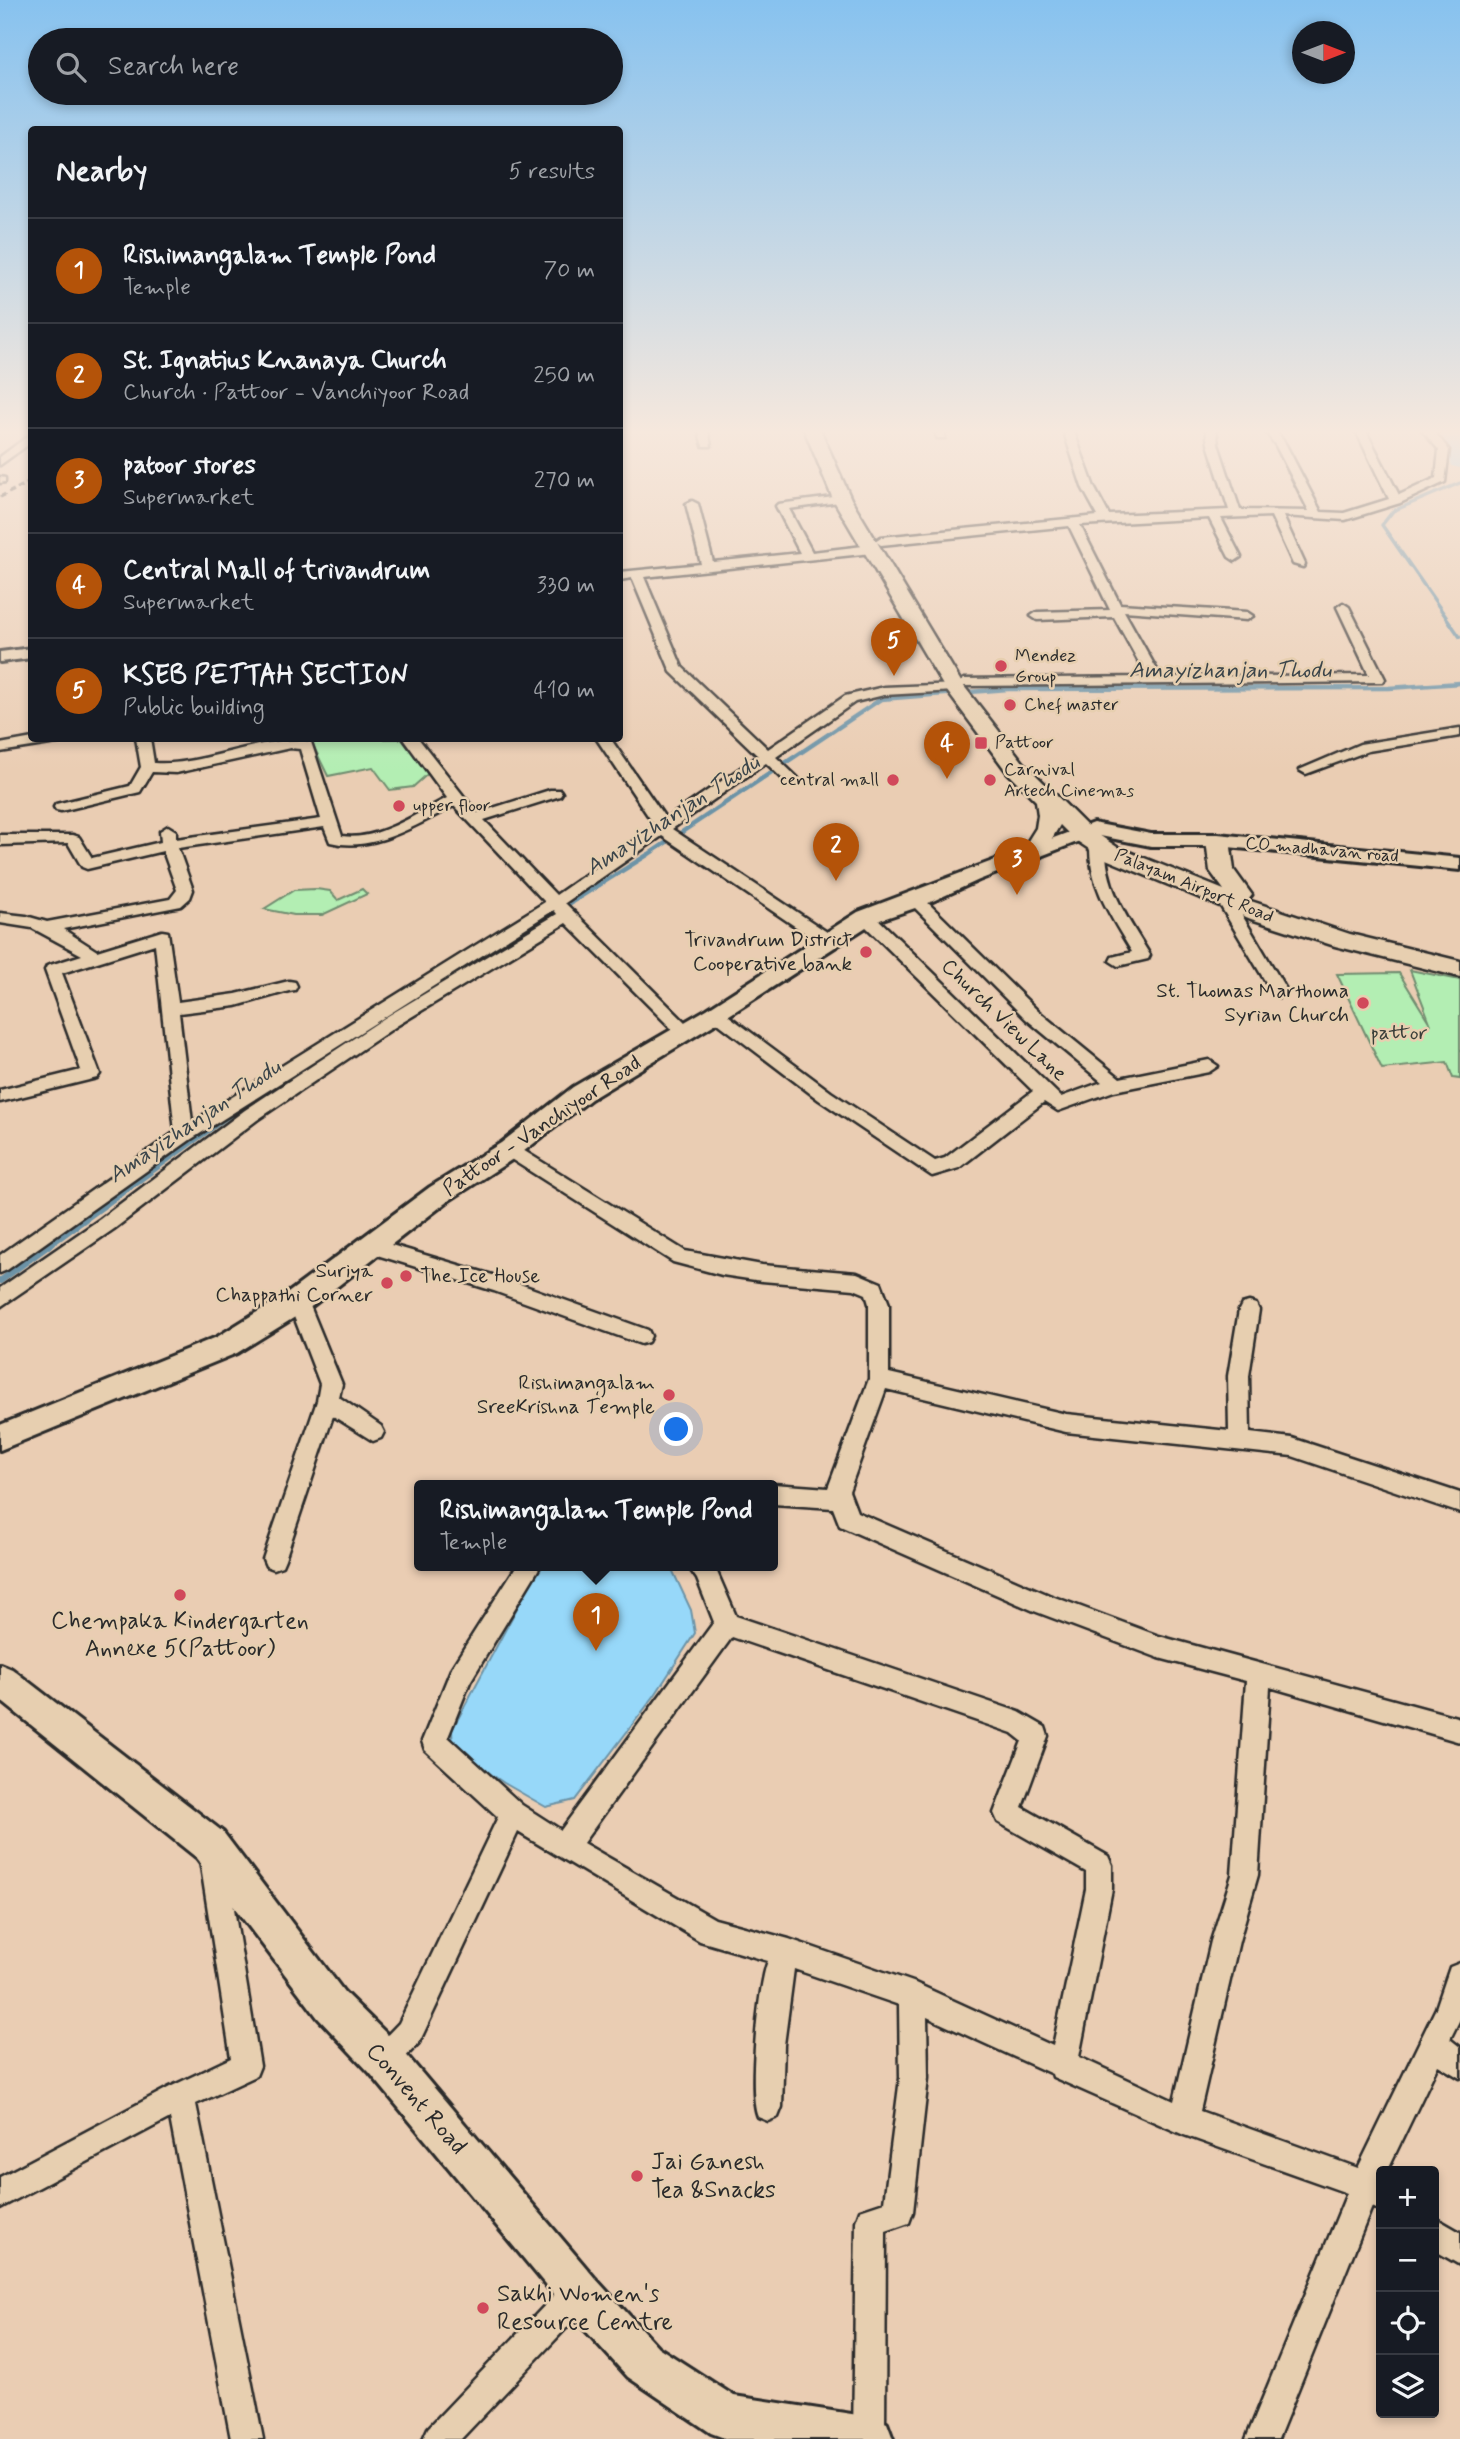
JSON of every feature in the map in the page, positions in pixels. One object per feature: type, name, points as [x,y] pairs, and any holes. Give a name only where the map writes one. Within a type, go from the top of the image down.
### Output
[{"type":"main road","name":"Palayam Airport Road","points":[[876,545],[965,693],[1015,767],[1047,800],[1108,852],[1233,898],[1312,931],[1460,969]]},
{"type":"main road","name":"Palayam Airport Road","points":[[965,693],[1091,836]]},
{"type":"main road","points":[[1033,852],[1047,835],[1052,816],[1047,800]]},
{"type":"main road","name":"CO madhavan road","points":[[1091,836],[1185,842],[1218,840],[1460,864]]},
{"type":"main road","name":"Pattoor - Vanchiyoor Road","points":[[0,1438],[227,1345],[298,1301],[439,1194],[510,1149],[582,1093],[716,1014],[866,917],[916,900],[1033,852],[1091,836]]},
{"type":"main road","points":[[1218,840],[1222,871],[1233,898]]},
{"type":"main road","name":"Palayam Airport Road","points":[[1233,898],[1460,958]]},
{"type":"main road","name":"Convent Road","points":[[0,1680],[210,1845],[331,2005],[384,2059],[579,2292],[643,2362],[727,2417],[870,2439]]},
{"type":"street","points":[[702,543],[708,566]]},
{"type":"street","points":[[801,543],[807,554]]},
{"type":"street","points":[[623,575],[894,543]]},
{"type":"street","points":[[1083,543],[1156,681]]},
{"type":"street","points":[[1228,543],[1235,557]]},
{"type":"street","points":[[1291,543],[1299,564]]},
{"type":"street","points":[[636,573],[676,669],[792,780]]},
{"type":"street","points":[[0,1299],[107,1224],[251,1115],[562,908],[850,699],[860,695],[906,689],[965,693],[1156,681],[1378,679],[1343,607]]},
{"type":"street","points":[[1037,616],[1117,610],[1247,616]]},
{"type":"street","points":[[0,657],[28,654]]},
{"type":"street","points":[[1306,771],[1365,747],[1460,732]]},
{"type":"street","points":[[0,748],[36,742]]},
{"type":"street","points":[[61,807],[135,789],[148,767],[144,742]]},
{"type":"street","points":[[413,742],[473,819],[685,1032]]},
{"type":"street","points":[[606,742],[666,831],[830,942]]},
{"type":"street","points":[[148,767],[176,769],[299,743],[306,745],[335,839],[345,843],[363,840],[456,799]]},
{"type":"street","points":[[473,819],[555,793]]},
{"type":"street","points":[[0,840],[68,838],[74,840],[87,864],[169,838],[331,822]]},
{"type":"street","points":[[1091,836],[1105,888],[1142,955],[1118,961]]},
{"type":"street","points":[[47,928],[174,903],[184,895],[185,890],[169,838]]},
{"type":"street","points":[[1233,898],[1279,991]]},
{"type":"street","points":[[916,900],[1032,1015],[1116,1084]]},
{"type":"street","points":[[0,1265],[184,1135],[562,908]]},
{"type":"street","name":"Church View Lane","points":[[866,917],[1058,1105],[1116,1084],[1209,1066]]},
{"type":"street","points":[[0,918],[12,918],[47,928],[94,956]]},
{"type":"street","points":[[0,1096],[91,1074],[53,970],[162,936],[184,1135]]},
{"type":"street","points":[[170,1009],[236,1000],[289,985]]},
{"type":"street","points":[[716,1014],[825,1096],[932,1169],[952,1163],[1044,1092]]},
{"type":"street","points":[[510,1149],[680,1257],[762,1273],[857,1281],[874,1289],[879,1304],[879,1379],[838,1491],[848,1519],[1042,1603],[1159,1647],[1460,1730]]},
{"type":"street","points":[[371,1246],[499,1285],[641,1336]]},
{"type":"street","points":[[274,1559],[328,1401],[331,1384],[298,1301]]},
{"type":"street","points":[[1241,1442],[1235,1415],[1239,1359],[1249,1310]]},
{"type":"street","points":[[879,1379],[1066,1423],[1292,1447],[1460,1503]]},
{"type":"street","points":[[328,1401],[373,1432]]},
{"type":"street","points":[[778,1494],[841,1499]]},
{"type":"street","points":[[526,1571],[461,1675],[434,1741],[513,1814],[564,1847],[710,1931],[789,1953],[913,1996],[1063,2067],[1184,2120],[1373,2190]]},
{"type":"street","points":[[705,1571],[727,1624],[1019,1724],[1036,1736],[1007,1813],[1099,1864],[1099,1889],[1063,2067]]},
{"type":"street","points":[[564,1847],[727,1624]]},
{"type":"street","points":[[1184,2120],[1225,1941],[1245,1875],[1259,1674]]},
{"type":"street","points":[[384,2059],[409,2033],[513,1814]]},
{"type":"street","points":[[0,2193],[180,2097],[246,2066],[210,1845]]},
{"type":"street","points":[[768,2107],[770,2045],[779,1967],[789,1953]]},
{"type":"street","points":[[1262,2439],[1339,2255],[1373,2190],[1433,2043],[1449,2011],[1460,1977]]},
{"type":"street","points":[[870,2439],[871,2221],[898,2212],[914,2078],[913,1996]]},
{"type":"street","points":[[1433,2043],[1460,2064]]},
{"type":"street","points":[[180,2097],[247,2439]]},
{"type":"street","points":[[1439,2235],[1460,2250]]},
{"type":"street","points":[[439,2439],[579,2292]]},
{"type":"green space","points":[[311,742],[407,742],[431,771],[413,787],[390,790],[373,767],[328,776]]},
{"type":"green space","points":[[362,889],[367,894],[322,915],[294,915],[264,909],[294,890],[330,891],[338,900]]},
{"type":"green space","name":"pattor","points":[[1410,970],[1460,980],[1460,1079],[1453,1078],[1447,1062],[1382,1069],[1337,974],[1399,973],[1431,1025]]},
{"type":"water","points":[[537,1571],[673,1571],[691,1610],[695,1633],[655,1695],[575,1800],[546,1807],[504,1783],[453,1748],[452,1730]]},
{"type":"waterway","name":"Amayizhanjan Thodu","points":[[1394,543],[1460,637]]},
{"type":"waterway","name":"Amayizhanjan Thodu","points":[[443,982],[649,854],[881,699],[1008,689],[1389,688],[1460,683]]},
{"type":"waterway","name":"Amayizhanjan Thodu","points":[[419,997],[446,980]]},
{"type":"waterway","name":"Amayizhanjan Thodu","points":[[0,1281],[222,1120],[371,1027]]},
{"type":"place","name":"Mendez Group","points":[[1001,666]]},
{"type":"place","name":"KSEB PETTAH SECTION","points":[[894,676]]},
{"type":"place","name":"Chef master","points":[[1010,705]]},
{"type":"place","name":"Pattoor","points":[[981,743]]},
{"type":"place","name":"Central Mall of trivandrum","points":[[947,779]]},
{"type":"place","name":"central mall","points":[[893,780]]},
{"type":"place","name":"Carnival Artech Cinemas","points":[[990,780]]},
{"type":"place","name":"upper floor","points":[[399,806]]},
{"type":"place","name":"St. Ignatius Knanaya Church","points":[[836,881]]},
{"type":"place","name":"patoor stores","points":[[1017,895]]},
{"type":"place","name":"Trivandrum District Cooperative bank","points":[[866,952]]},
{"type":"place","name":"St. Thomas Marthoma Syrian Church","points":[[1363,1003]]},
{"type":"place","name":"The Ice House","points":[[406,1276]]},
{"type":"place","name":"Suriya Chappathi Corner","points":[[387,1283]]},
{"type":"place","name":"Rishimangalam SreeKrishna Temple","points":[[669,1395]]},
{"type":"place","name":"Chempaka Kindergarten Annexe 5(Pattoor)","points":[[180,1595]]},
{"type":"place","name":"Rishimangalam Temple Pond","points":[[596,1651]]},
{"type":"place","name":"Jai Ganesh Tea &Snacks","points":[[637,2176]]},
{"type":"place","name":"Sakhi Women's Resource Centre","points":[[483,2308]]}]
